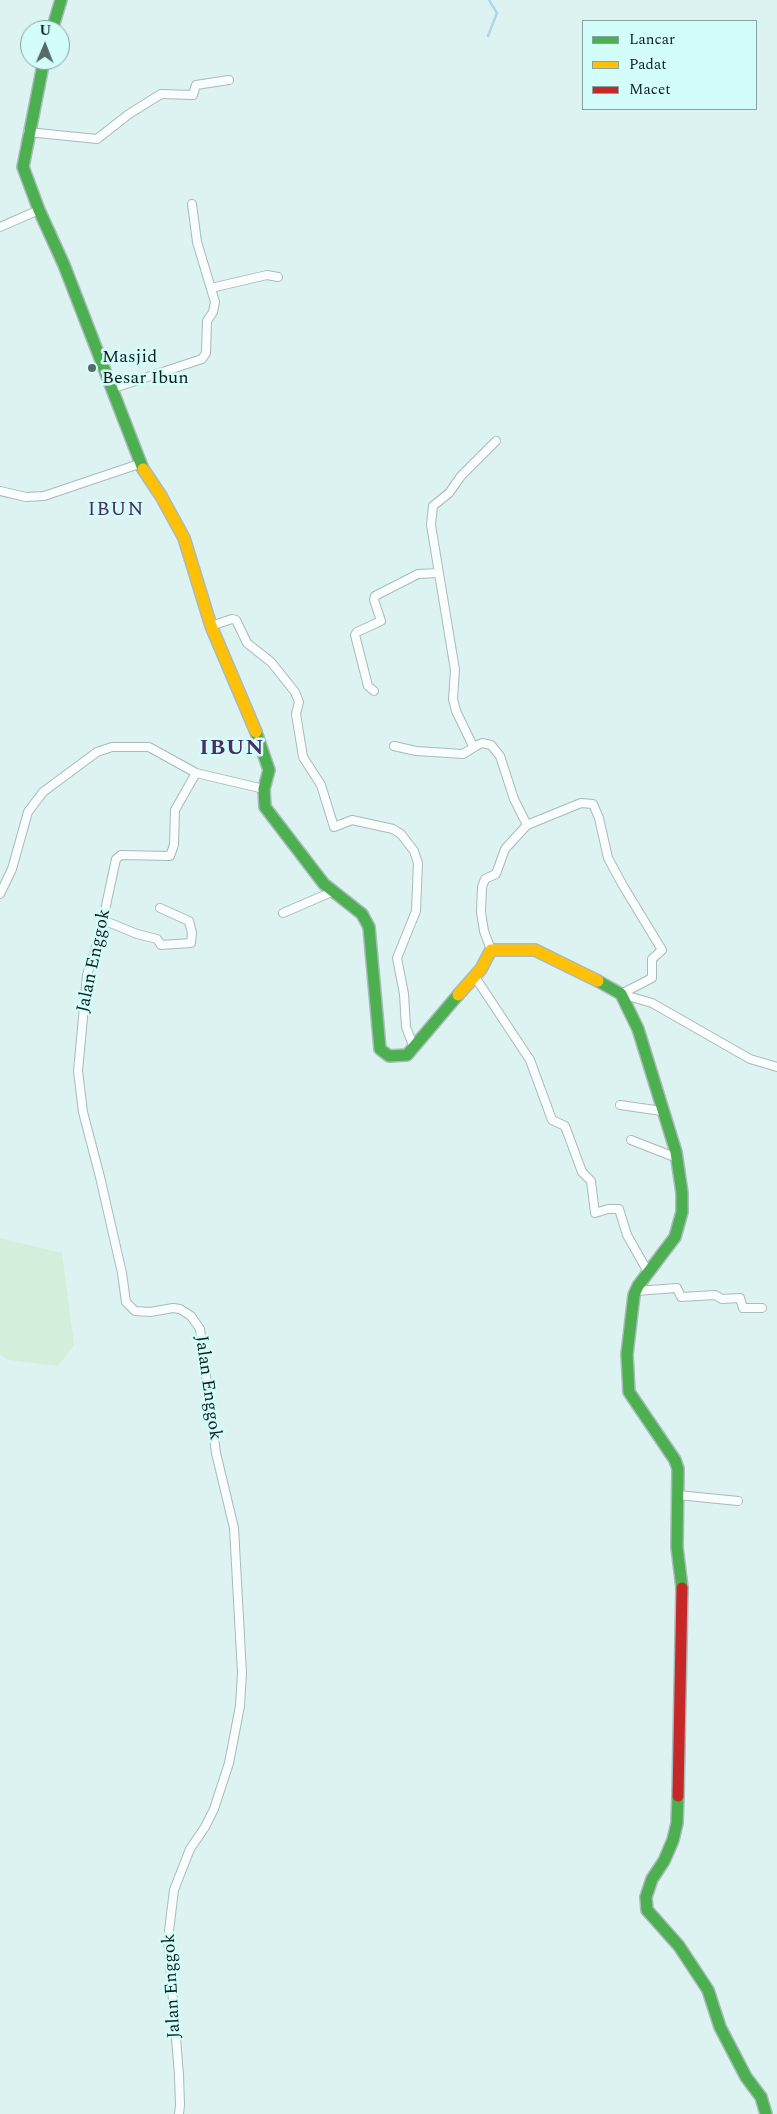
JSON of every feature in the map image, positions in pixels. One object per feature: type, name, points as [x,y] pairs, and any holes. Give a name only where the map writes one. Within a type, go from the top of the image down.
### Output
[{"type":"main road","points":[[55,20],[61,0]]},
{"type":"main road","points":[[42,70],[28,132],[23,167],[39,210],[64,265],[139,464],[162,496],[184,538],[211,626],[264,751],[269,770],[264,790],[265,807],[306,862],[334,892],[362,914],[370,927],[378,1045],[383,1052],[395,1058],[407,1055],[475,977],[491,950],[535,950],[562,962],[621,994],[638,1029],[677,1158],[682,1193],[681,1220],[674,1237],[636,1291],[632,1307],[627,1354],[629,1392],[675,1460],[678,1470],[677,1547],[683,1608],[677,1823],[673,1840],[664,1861],[652,1879],[646,1897],[647,1910],[679,1946],[698,1972],[708,1990],[720,2027],[746,2076],[761,2097],[766,2114]]},
{"type":"street","points":[[28,132],[97,139],[132,112],[161,94],[193,95],[196,85],[229,80]]},
{"type":"street","points":[[111,389],[164,373],[204,357],[206,321],[215,307],[197,242],[192,204]]},
{"type":"street","points":[[0,227],[39,210]]},
{"type":"street","points":[[211,288],[267,275],[278,277]]},
{"type":"street","points":[[476,746],[472,744],[463,729],[453,699],[455,670],[431,524],[433,506],[449,492],[461,476],[496,441]]},
{"type":"street","points":[[0,491],[26,497],[44,496],[139,464]]},
{"type":"street","points":[[374,691],[368,686],[355,635],[357,632],[381,621],[374,600],[375,596],[418,574],[439,573]]},
{"type":"street","points":[[211,626],[232,619],[236,620],[247,643],[271,662],[295,692],[299,702],[296,714],[303,757],[321,785],[334,827],[352,820],[393,829],[401,834],[414,851],[418,863],[416,910],[397,958],[404,994],[406,1027],[414,1048]]},
{"type":"street","points":[[394,746],[416,751],[463,754],[482,743],[491,745],[500,756],[514,800],[527,825]]},
{"type":"street","points":[[0,894],[12,869],[28,812],[43,792],[83,760],[97,752],[112,747],[148,747],[196,773],[264,790]]},
{"type":"street","name":"Jalan Enggok","points":[[178,2114],[180,2104],[179,2075],[169,1975],[168,1939],[174,1890],[183,1864],[214,1809],[229,1763],[240,1706],[242,1673],[234,1528],[216,1453],[200,1329],[191,1316],[180,1309],[173,1308],[150,1312],[135,1311],[126,1302],[122,1273],[83,1112],[78,1081],[78,1050],[88,975],[118,856],[170,856],[174,845],[175,810],[196,773]]},
{"type":"street","points":[[491,950],[484,931],[481,912],[482,886],[485,879],[496,874],[505,849],[527,825],[581,803],[593,804],[599,818],[608,858],[662,950],[652,959],[652,978],[621,994]]},
{"type":"street","points":[[283,913],[334,892]]},
{"type":"street","points":[[103,920],[137,934],[158,938],[162,945],[191,943],[192,933],[189,921],[160,908]]},
{"type":"street","points":[[475,977],[530,1060],[552,1120],[565,1126],[582,1172],[591,1181],[595,1213],[608,1209],[619,1209],[626,1232],[648,1272]]},
{"type":"street","points":[[621,994],[652,1003],[750,1059],[777,1066]]},
{"type":"street","points":[[620,1105],[662,1111]]},
{"type":"street","points":[[631,1140],[677,1158]]},
{"type":"street","points":[[636,1291],[677,1288],[681,1297],[715,1295],[722,1299],[740,1298],[743,1308],[762,1308]]},
{"type":"street","points":[[678,1495],[738,1501]]},
{"type":"green space","points":[[0,1238],[62,1253],[74,1345],[58,1366],[8,1360],[0,1354]]},
{"type":"waterway","points":[[488,36],[497,13],[489,0]]},
{"type":"traffic: fast","points":[[55,20],[61,0]]},
{"type":"traffic: fast","points":[[42,70],[23,167],[39,210],[64,265],[143,469]]},
{"type":"traffic: fast","points":[[256,732],[269,770],[264,789],[265,807],[324,884],[362,914],[369,927],[380,1049],[389,1056],[407,1055],[458,995]]},
{"type":"traffic: fast","points":[[598,981],[621,994],[638,1029],[676,1152],[682,1193],[682,1212],[675,1237],[638,1286],[634,1295],[627,1354],[629,1392],[675,1460],[678,1469],[677,1547],[682,1588]]},
{"type":"traffic: fast","points":[[678,1796],[677,1823],[673,1840],[664,1861],[652,1879],[646,1897],[647,1910],[679,1946],[708,1990],[720,2027],[746,2077],[761,2097],[766,2114]]},
{"type":"traffic: slow","points":[[143,469],[161,496],[184,538],[211,626],[256,732]]},
{"type":"traffic: slow","points":[[458,995],[481,969],[491,950],[535,950],[598,981]]},
{"type":"traffic: jam","points":[[678,1796],[682,1588]]},
{"type":"place","name":"Masjid Besar Ibun","points":[[92,368]]},
{"type":"district","name":"IBUN","points":[[116,511]]},
{"type":"district","name":"IBUN","points":[[232,750]]}]
